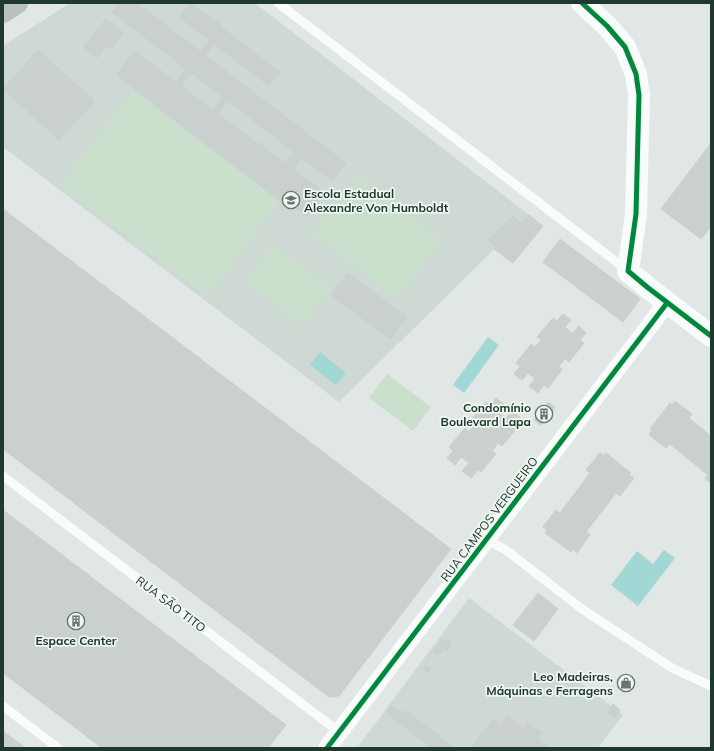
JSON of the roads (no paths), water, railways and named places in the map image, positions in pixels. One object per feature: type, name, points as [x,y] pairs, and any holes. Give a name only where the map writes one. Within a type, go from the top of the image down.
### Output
[{"type":"highway","points":[[3,12],[17,3]]},
{"type":"street","points":[[582,3],[607,26],[625,47],[636,74],[639,95],[636,214],[628,271],[711,336]]},
{"type":"street","name":"RUA CAMPOS VERGUEIRO","points":[[327,748],[667,303]]},
{"type":"lane","points":[[278,3],[628,271]]},
{"type":"lane","name":"RUA SÃO TITO","points":[[3,476],[339,732]]},
{"type":"lane","points":[[486,540],[506,550],[582,609],[672,668],[711,686]]},
{"type":"lane","points":[[3,706],[58,748]]},
{"type":"water","points":[[488,337],[499,345],[464,393],[453,385]]},
{"type":"water","points":[[320,352],[346,373],[336,385],[310,365]]},
{"type":"water","points":[[664,550],[675,558],[638,606],[611,585],[637,551],[653,564]]},
{"type":"place","name":"Escola Estadual Alexandre Von Humboldt","points":[[291,200]]},
{"type":"place","name":"Condomínio Boulevard Lapa","points":[[544,414]]},
{"type":"place","name":"Espace Center","points":[[76,621]]},
{"type":"place","name":"Leo Madeiras, Máquinas e Ferragens","points":[[626,683]]}]
